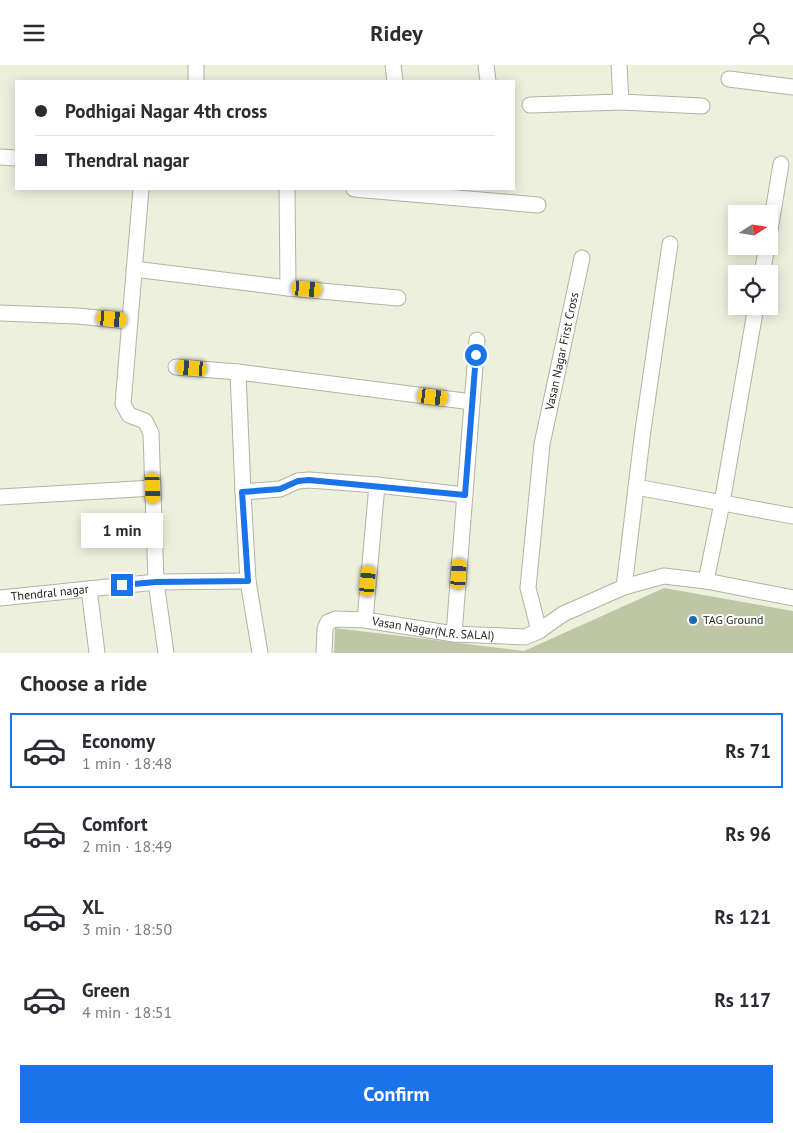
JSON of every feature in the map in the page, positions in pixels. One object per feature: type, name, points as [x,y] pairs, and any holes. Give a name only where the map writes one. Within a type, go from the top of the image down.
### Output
[{"type":"street","points":[[196,65],[196,80]]},
{"type":"street","points":[[393,65],[395,80]]},
{"type":"street","points":[[486,65],[488,80]]},
{"type":"street","points":[[619,65],[621,102]]},
{"type":"street","points":[[729,79],[793,87]]},
{"type":"street","points":[[530,105],[621,102],[702,106]]},
{"type":"street","points":[[0,157],[15,158]]},
{"type":"street","points":[[774,205],[781,164]]},
{"type":"street","points":[[141,190],[123,404],[129,415],[145,421],[151,433],[156,582],[166,653]]},
{"type":"street","points":[[287,190],[288,288]]},
{"type":"street","points":[[366,190],[538,205]]},
{"type":"street","points":[[624,587],[643,430],[670,244]]},
{"type":"street","name":"Vasan Nagar First Cross","points":[[539,631],[528,588],[542,444],[582,258]]},
{"type":"street","points":[[134,269],[288,288],[398,298]]},
{"type":"street","points":[[0,313],[77,316],[129,321]]},
{"type":"street","points":[[706,581],[722,503],[754,315]]},
{"type":"street","points":[[454,634],[477,340]]},
{"type":"street","points":[[176,367],[238,372],[472,401]]},
{"type":"street","points":[[238,372],[242,492],[248,581],[260,653]]},
{"type":"street","points":[[242,492],[280,489],[298,481],[309,480],[377,485],[465,495]]},
{"type":"street","points":[[365,620],[377,485]]},
{"type":"street","points":[[636,487],[793,515]]},
{"type":"street","points":[[0,497],[153,488]]},
{"type":"street","name":"Vasan Nagar(N.R. SALAI)","points":[[324,653],[325,629],[328,622],[336,619],[365,620],[454,634],[525,637],[539,631],[563,614],[624,587],[664,576],[706,581],[793,598]]},
{"type":"street","name":"Thendral nagar","points":[[0,598],[156,582],[248,581]]},
{"type":"street","points":[[89,589],[97,653]]},
{"type":"green space","name":"TAG Ground","points":[[664,588],[793,611],[793,653],[334,653],[335,628],[524,651]]},
{"type":"place","name":"TAG Ground","points":[[693,620]]},
{"type":"route","points":[[122,585],[156,582],[248,581],[242,492],[280,489],[298,481],[309,480],[377,485],[465,495],[476,355]]}]
